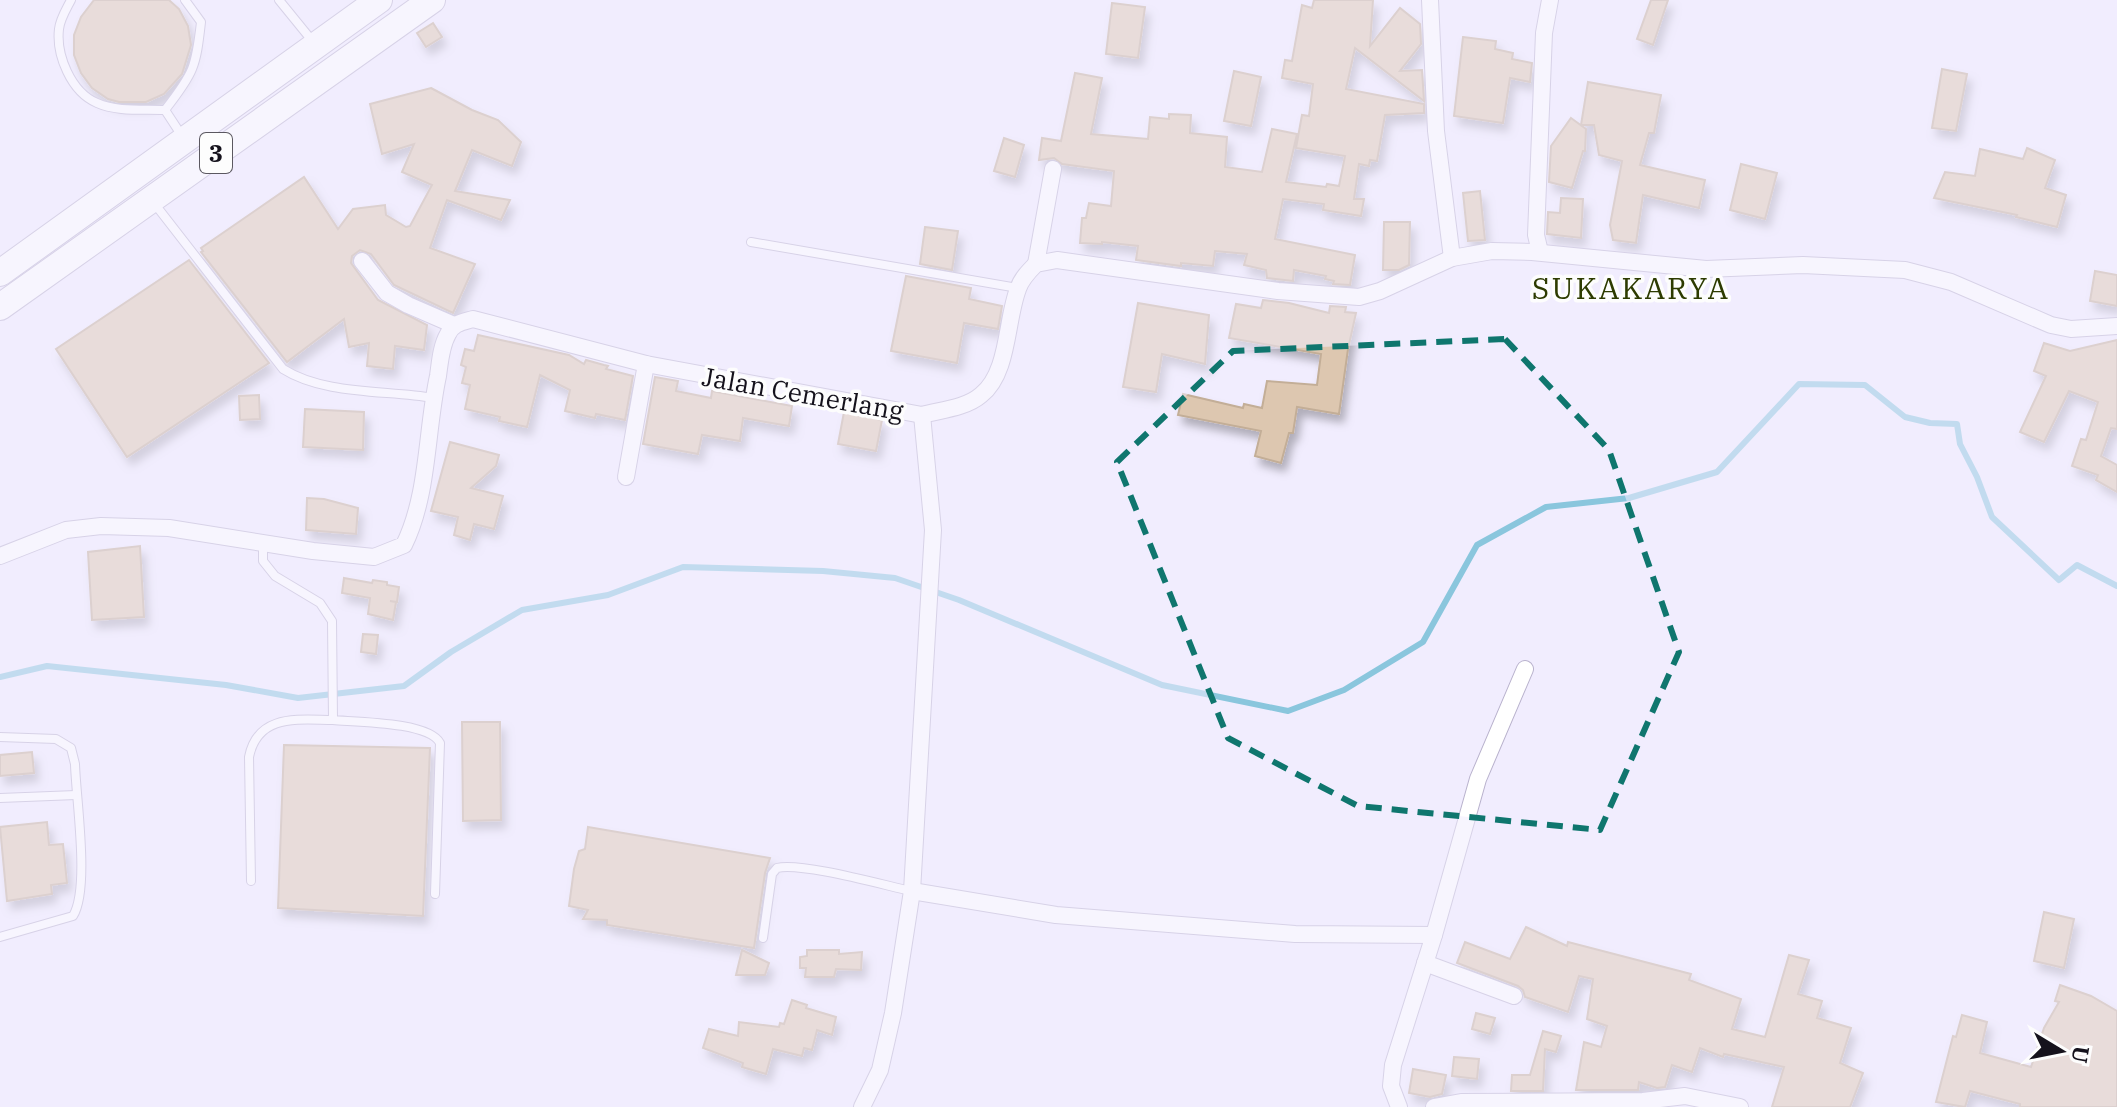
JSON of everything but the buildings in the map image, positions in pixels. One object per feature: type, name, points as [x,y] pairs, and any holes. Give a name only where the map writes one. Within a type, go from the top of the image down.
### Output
[{"type":"main road","name":"3","points":[[0,273],[379,0]]},
{"type":"main road","name":"3","points":[[0,307],[432,0]]},
{"type":"street","points":[[1430,0],[1436,131],[1452,258]]},
{"type":"street","points":[[1540,252],[1536,235],[1544,33],[1550,0]]},
{"type":"street","points":[[1053,169],[1036,264],[1057,260],[1278,291],[1359,297],[1380,291],[1452,258],[1492,251],[1540,252],[1706,269],[1803,265],[1905,270],[1951,282],[2051,325],[2071,329],[2117,326]]},
{"type":"street","points":[[0,556],[66,530],[101,526],[169,528],[374,557],[404,545],[415,523],[433,398],[444,343],[454,325],[387,293],[362,261]]},
{"type":"street","name":"Jalan Cemerlang","points":[[454,325],[473,319],[646,364],[922,415],[955,407],[981,395],[993,381],[1002,357],[1018,288],[1036,264]]},
{"type":"street","points":[[626,477],[646,364]]},
{"type":"street","points":[[862,1107],[880,1070],[893,1013],[912,891],[933,530],[922,415]]},
{"type":"street","points":[[1399,1107],[1393,1095],[1391,1074],[1478,779],[1525,669]]},
{"type":"street","points":[[912,891],[1056,915],[1295,934],[1434,935]]},
{"type":"street","points":[[1425,963],[1514,996]]},
{"type":"street","points":[[1434,1107],[1461,1102],[1643,1101],[1685,1096],[1740,1107]]},
{"type":"lane","points":[[71,0],[59,26],[59,44],[68,74],[83,93],[96,103],[121,109],[165,110]]},
{"type":"lane","points":[[165,110],[189,80],[196,60],[201,22],[185,0]]},
{"type":"lane","points":[[279,0],[315,44]]},
{"type":"lane","points":[[165,110],[184,140]]},
{"type":"lane","points":[[134,177],[283,369],[296,378],[318,384],[433,398]]},
{"type":"lane","points":[[751,242],[1018,288]]},
{"type":"lane","points":[[263,542],[263,561],[275,576],[320,603],[332,621],[333,720]]},
{"type":"lane","points":[[251,881],[249,757],[252,743],[263,730],[281,720],[333,720],[423,729],[436,736],[440,743],[435,894]]},
{"type":"lane","points":[[0,737],[56,739],[71,748],[75,764],[81,880],[79,906],[73,916],[0,937]]},
{"type":"lane","points":[[0,798],[76,795]]},
{"type":"lane","points":[[763,938],[772,874],[777,868],[784,866],[814,871],[912,891]]},
{"type":"highlighted area","points":[[1505,339],[1609,450],[1679,652],[1600,830],[1358,806],[1228,738],[1117,462],[1233,351]]},
{"type":"waterway","points":[[0,677],[47,666],[226,685],[298,698],[404,686],[451,652],[522,610],[608,595],[683,567],[823,571],[895,578],[959,600],[1162,685],[1288,711],[1344,690],[1423,642],[1477,545],[1546,507],[1629,498],[1717,472],[1799,384],[1865,385],[1905,417],[1930,423],[1957,424],[1960,444],[1992,517],[2059,580],[2077,565],[2117,586]]},
{"type":"district","name":"SUKAKARYA","points":[[1631,287]]}]
